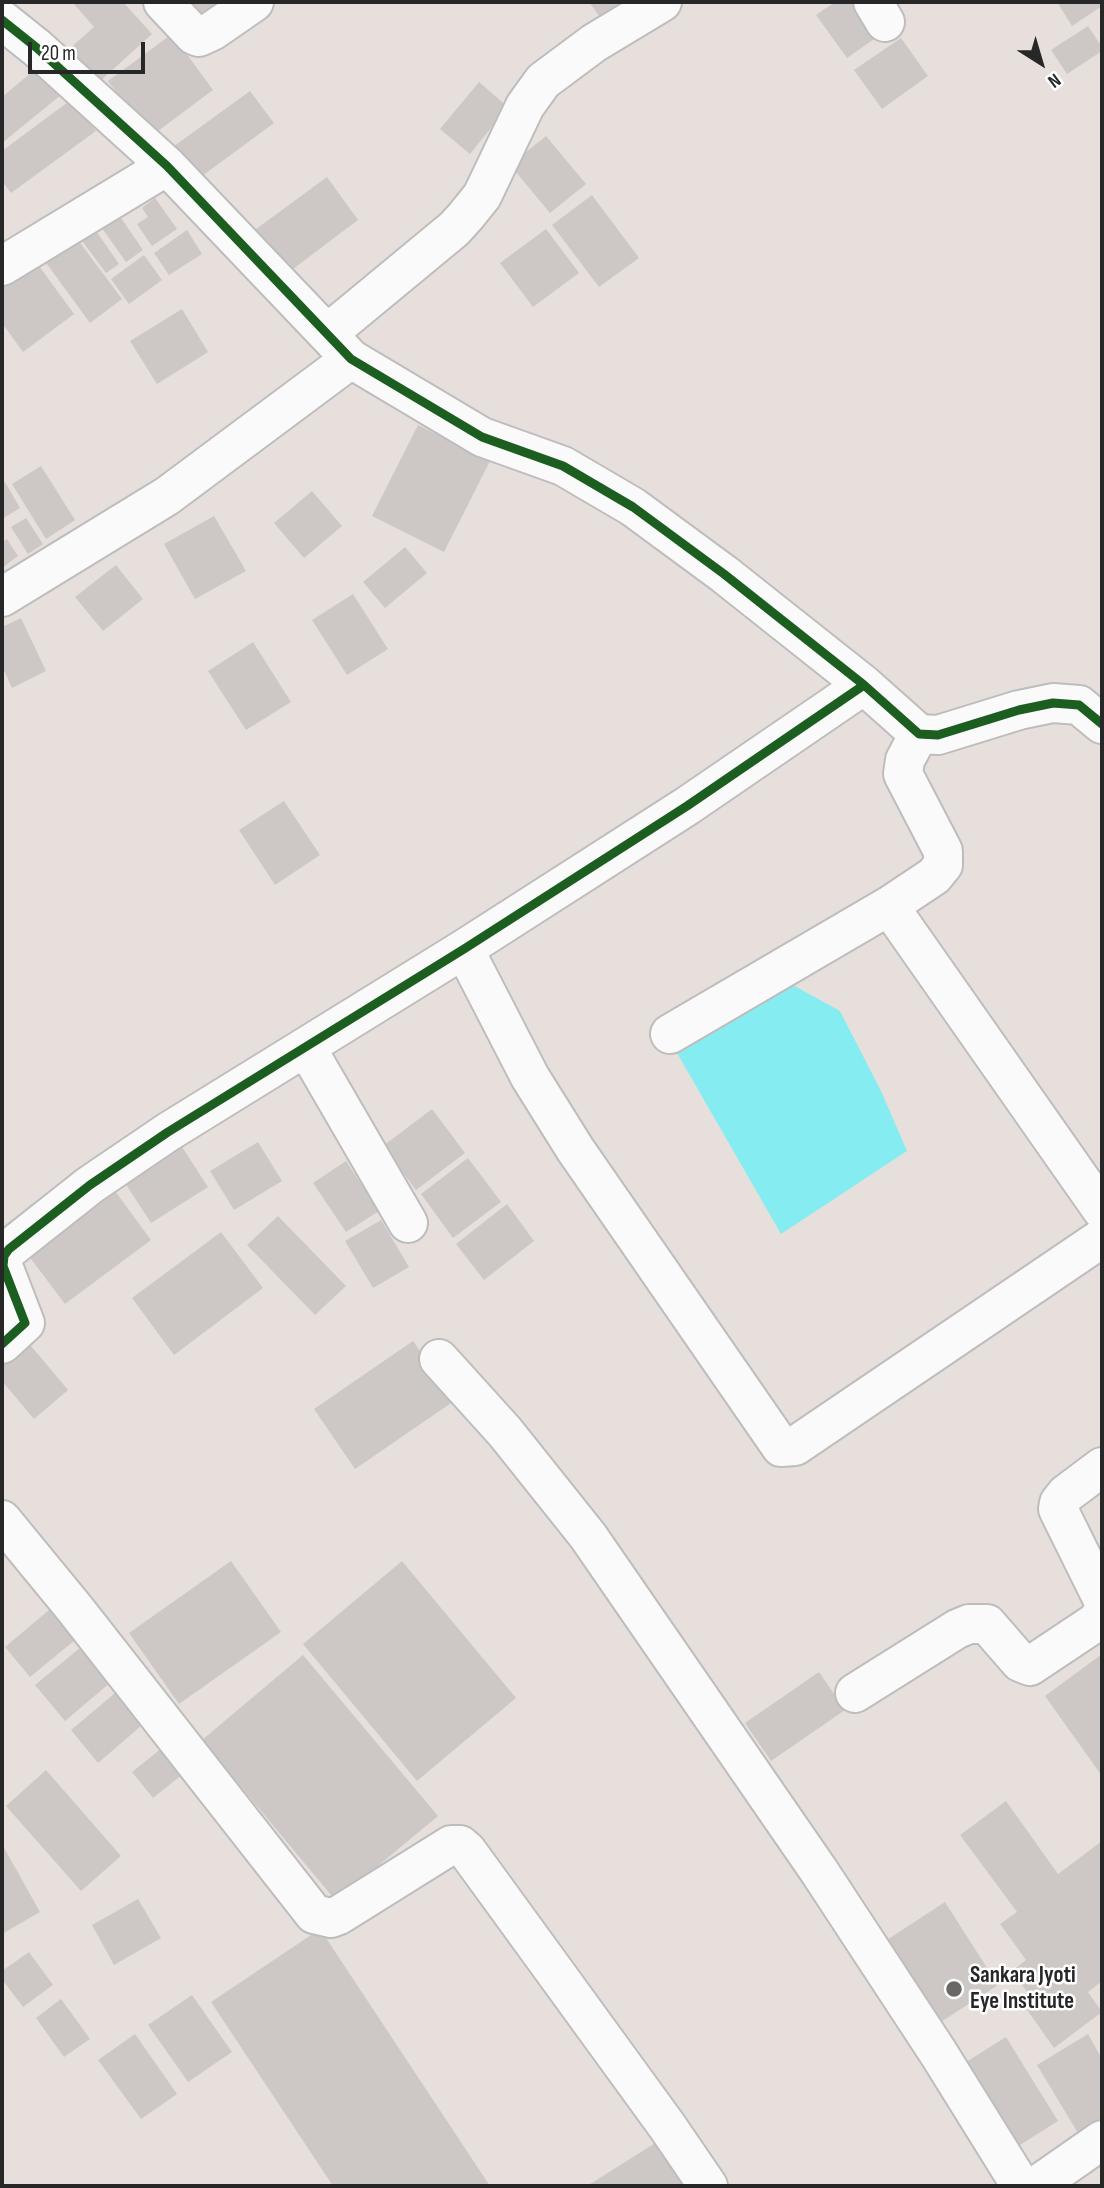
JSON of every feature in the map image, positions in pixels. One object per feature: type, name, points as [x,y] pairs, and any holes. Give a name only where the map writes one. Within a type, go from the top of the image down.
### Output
[{"type":"street","points":[[163,2],[194,36],[199,37],[254,2]]},
{"type":"street","points":[[2,597],[167,496],[339,346],[454,229],[482,196],[525,106],[543,81],[594,43],[662,2]]},
{"type":"street","points":[[2,20],[37,48],[167,166],[339,346],[482,437],[564,466],[633,507],[724,574],[864,685],[919,734],[938,735],[1020,710],[1053,703],[1095,704]]},
{"type":"street","points":[[2,266],[167,166]]},
{"type":"street","points":[[2,1345],[25,1323],[2,1265],[4,1256],[9,1249],[90,1185],[168,1132],[464,949],[687,806],[864,685]]},
{"type":"street","points":[[670,1034],[889,906],[934,876],[943,865],[943,851],[903,774],[905,760],[919,734]]},
{"type":"street","points":[[889,906],[1102,1210]]},
{"type":"street","points":[[464,949],[530,1077],[575,1149],[781,1447],[795,1446],[1102,1238]]},
{"type":"street","points":[[306,1047],[408,1223]]},
{"type":"street","points":[[439,1359],[505,1432],[588,1536],[818,1871],[939,2054],[1021,2186]]},
{"type":"street","points":[[1102,1467],[1066,1494],[1058,1509],[1102,1598]]},
{"type":"street","points":[[2,1520],[75,1609],[313,1914],[331,1918],[339,1915],[451,1844],[460,1845],[467,1851],[708,2186]]},
{"type":"street","points":[[855,1693],[969,1624],[987,1624],[1020,1662],[1030,1666],[1096,1622],[1102,1614]]},
{"type":"street","points":[[1036,2186],[1102,2140]]},
{"type":"water","points":[[791,984],[840,1011],[881,1091],[907,1151],[781,1234],[669,1039]]},
{"type":"building","points":[[123,2],[152,34],[98,83],[68,50],[94,27],[74,4]]},
{"type":"building","points":[[182,2],[226,2],[199,23]]},
{"type":"building","points":[[589,2],[637,2],[605,24]]},
{"type":"building","points":[[835,2],[867,2],[887,30],[847,58],[816,15]]},
{"type":"building","points":[[1057,2],[1102,2],[1102,6],[1072,26]]},
{"type":"building","points":[[1088,26],[1102,51],[1067,74],[1051,50]]},
{"type":"building","points":[[172,34],[213,90],[150,137],[108,81]]},
{"type":"building","points":[[901,38],[928,76],[882,109],[854,70]]},
{"type":"building","points":[[38,67],[61,95],[2,143],[2,97]]},
{"type":"building","points":[[479,82],[508,107],[470,154],[440,129]]},
{"type":"building","points":[[250,91],[274,123],[194,182],[170,149]]},
{"type":"building","points":[[72,99],[96,131],[11,193],[2,181],[2,151]]},
{"type":"building","points":[[546,136],[586,184],[550,213],[510,165]]},
{"type":"building","points":[[327,177],[358,220],[285,275],[252,232]]},
{"type":"building","points":[[592,195],[639,258],[599,287],[552,225]]},
{"type":"building","points":[[155,198],[177,229],[152,246],[137,224],[148,217],[142,208]]},
{"type":"building","points":[[117,212],[143,250],[126,262],[99,224]]},
{"type":"building","points":[[94,228],[119,264],[106,273],[80,238]]},
{"type":"building","points":[[546,229],[579,273],[533,307],[500,263]]},
{"type":"building","points":[[187,230],[202,254],[169,275],[154,253]]},
{"type":"building","points":[[75,236],[122,299],[90,323],[44,260]]},
{"type":"building","points":[[144,255],[162,280],[129,304],[111,279]]},
{"type":"building","points":[[34,259],[74,314],[23,352],[2,323],[2,282]]},
{"type":"building","points":[[182,309],[208,352],[157,384],[130,341]]},
{"type":"building","points":[[418,425],[490,461],[444,552],[372,516]]},
{"type":"building","points":[[41,466],[75,520],[46,539],[12,484]]},
{"type":"building","points":[[5,482],[20,508],[2,519],[2,484]]},
{"type":"building","points":[[312,491],[342,526],[304,558],[274,523]]},
{"type":"building","points":[[214,516],[246,571],[195,599],[164,544]]},
{"type":"building","points":[[26,518],[43,544],[28,554],[11,527]]},
{"type":"building","points":[[7,539],[18,556],[2,568],[2,542]]},
{"type":"building","points":[[405,547],[427,573],[385,608],[363,582]]},
{"type":"building","points":[[116,565],[143,599],[103,631],[75,597]]},
{"type":"building","points":[[353,594],[388,649],[347,675],[312,620]]},
{"type":"building","points":[[21,618],[46,671],[12,688],[2,666],[2,627]]},
{"type":"building","points":[[253,642],[291,702],[246,730],[208,671]]},
{"type":"building","points":[[284,801],[320,855],[275,885],[239,830]]},
{"type":"building","points":[[432,1109],[465,1153],[416,1190],[383,1146]]},
{"type":"building","points":[[175,1136],[208,1187],[151,1223],[118,1172]]},
{"type":"building","points":[[258,1142],[282,1181],[234,1210],[210,1171]]},
{"type":"building","points":[[468,1158],[501,1202],[453,1238],[421,1194]]},
{"type":"building","points":[[346,1161],[379,1211],[346,1232],[313,1183]]},
{"type":"building","points":[[115,1191],[151,1240],[65,1304],[28,1255]]},
{"type":"building","points":[[507,1204],[534,1241],[484,1280],[456,1244]]},
{"type":"building","points":[[278,1216],[346,1286],[315,1315],[247,1245]]},
{"type":"building","points":[[381,1220],[409,1267],[373,1288],[345,1241]]},
{"type":"building","points":[[221,1232],[263,1288],[174,1355],[132,1298]]},
{"type":"building","points":[[26,1340],[68,1390],[34,1419],[2,1381],[2,1360]]},
{"type":"building","points":[[413,1341],[454,1401],[355,1469],[314,1409]]},
{"type":"building","points":[[231,1561],[281,1632],[179,1704],[129,1633]]},
{"type":"building","points":[[402,1561],[516,1698],[417,1781],[303,1644]]},
{"type":"building","points":[[55,1605],[80,1636],[30,1677],[5,1647]]},
{"type":"building","points":[[87,1642],[117,1677],[65,1721],[35,1685]]},
{"type":"building","points":[[1102,1654],[1102,1776],[1045,1696]]},
{"type":"building","points":[[303,1655],[438,1816],[336,1901],[202,1740]]},
{"type":"building","points":[[819,1672],[845,1710],[771,1761],[745,1723]]},
{"type":"building","points":[[121,1688],[148,1720],[98,1763],[71,1730]]},
{"type":"building","points":[[172,1740],[193,1766],[153,1798],[132,1772]]},
{"type":"building","points":[[46,1770],[121,1856],[81,1891],[6,1806]]},
{"type":"building","points":[[1006,1801],[1058,1874],[1102,1841],[1102,1981],[1088,1992],[1102,2012],[1054,2048],[1025,2007],[1033,2000],[1012,1971],[1026,1960],[1000,1924],[1017,1912],[960,1835]]},
{"type":"building","points":[[2,1844],[40,1912],[2,1934]]},
{"type":"building","points":[[138,1899],[161,1938],[114,1965],[92,1925]]},
{"type":"building","points":[[945,1902],[998,1985],[927,2031],[873,1949]]},
{"type":"building","points":[[320,1929],[490,2186],[333,2186],[211,2002]]},
{"type":"building","points":[[29,1952],[53,1985],[23,2007],[2,1979],[2,1971]]},
{"type":"building","points":[[192,1995],[232,2052],[188,2082],[148,2025]]},
{"type":"building","points":[[61,1999],[90,2039],[64,2057],[36,2018]]},
{"type":"building","points":[[135,2034],[177,2094],[141,2119],[98,2060]]},
{"type":"building","points":[[1088,2034],[1102,2059],[1102,2118],[1078,2133],[1037,2065]]},
{"type":"building","points":[[1006,2037],[1058,2121],[1015,2148],[963,2064]]},
{"type":"building","points":[[660,2140],[690,2186],[587,2186]]},
{"type":"cycle path","points":[[2,20],[37,48],[167,166],[351,359],[482,437],[563,466],[633,507],[724,574],[864,685],[919,734],[938,735],[1019,710],[1053,703],[1079,705],[1102,724]]},
{"type":"cycle path","points":[[2,1344],[25,1323],[3,1266],[4,1256],[9,1249],[90,1185],[168,1132],[464,949],[687,806],[864,685]]},
{"type":"place","name":"Sankara Jyoti Eye Institute","points":[[954,1989]]}]
